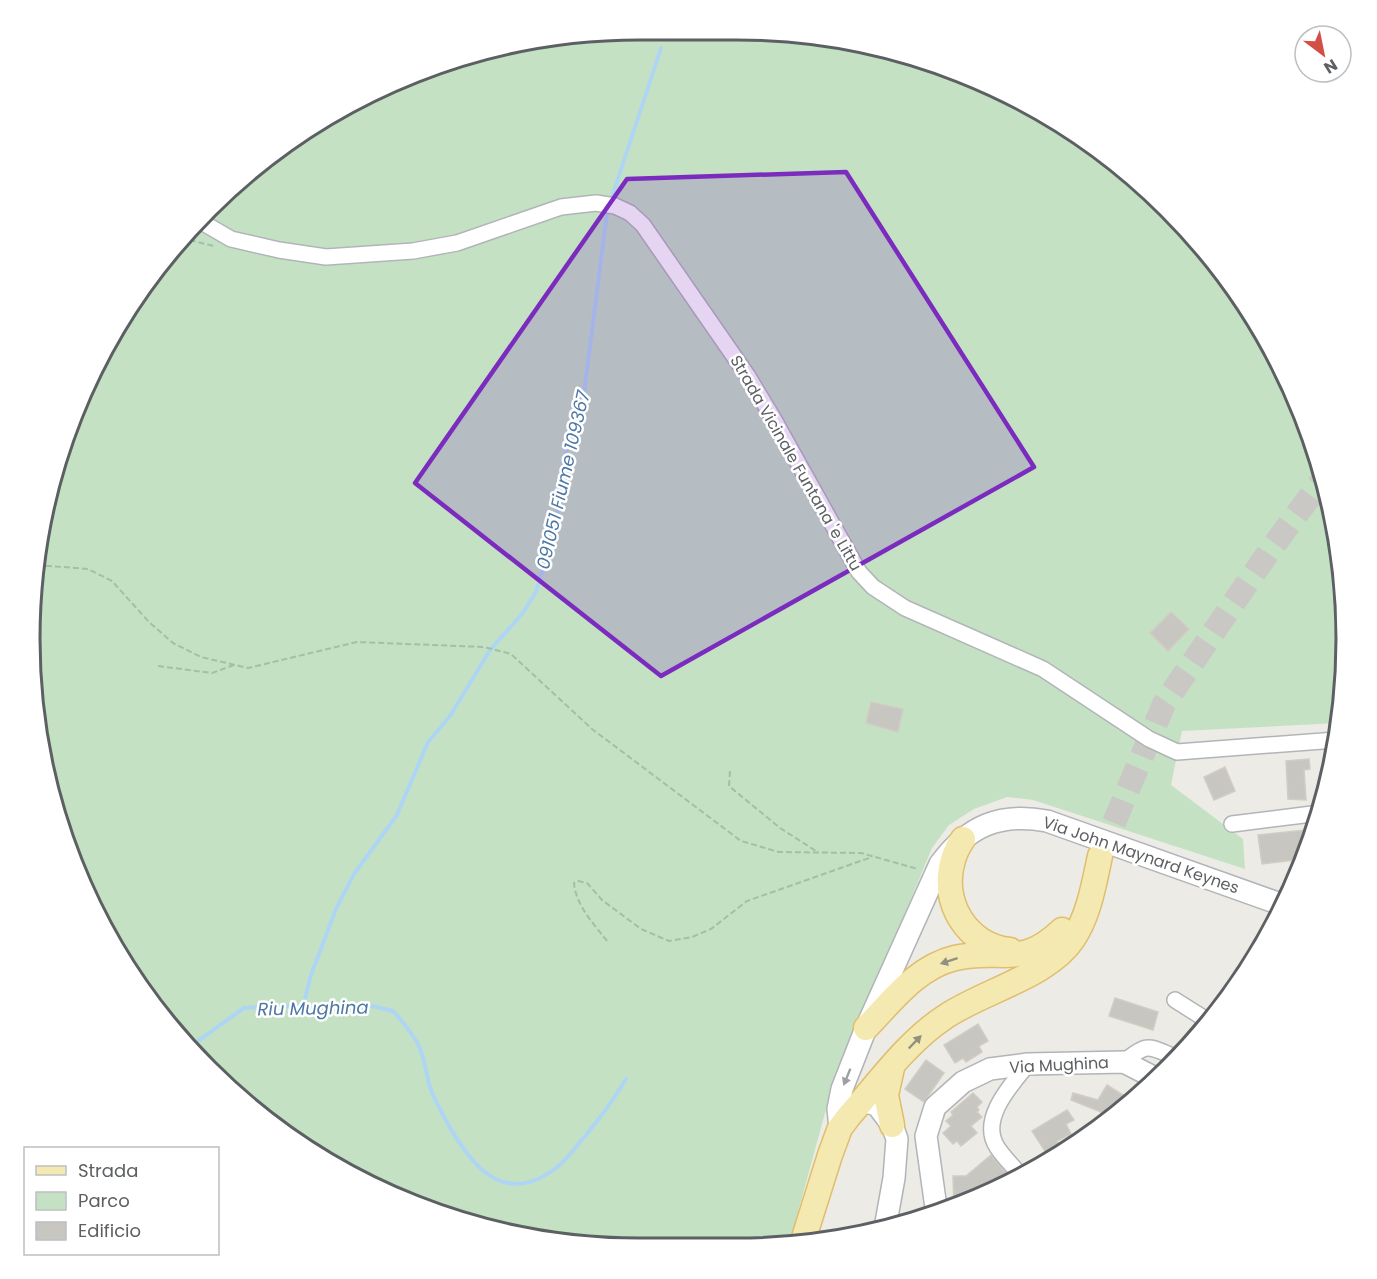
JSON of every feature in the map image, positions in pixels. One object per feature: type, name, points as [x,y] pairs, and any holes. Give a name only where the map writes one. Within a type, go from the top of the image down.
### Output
[{"type":"main road","points":[[963,839],[956,852],[950,873],[954,907],[965,927],[982,941],[1003,950],[1025,950],[1048,944]]},
{"type":"main road","points":[[805,1234],[840,1128],[928,1029],[947,1015],[1058,956],[1073,940],[1083,920],[1100,856],[1076,909],[1064,928],[1048,944],[1017,956],[955,958],[936,965],[902,989],[866,1028]]},
{"type":"main road","points":[[892,1068],[886,1095],[892,1125]]},
{"type":"street","name":"Strada Vicinale Funtana 'e Littu","points":[[208,225],[231,239],[279,250],[326,256],[413,251],[457,243],[561,207],[596,203],[615,206],[630,213],[643,225],[747,375],[859,572],[873,587],[905,608],[1043,669],[1149,739],[1178,753],[1327,741]]},
{"type":"street","points":[[1232,824],[1310,814]]},
{"type":"street","name":"Via John Maynard Keynes","points":[[840,1128],[838,1109],[842,1089],[866,1028],[940,864],[950,850],[983,826],[998,821],[1021,818],[1047,821],[1276,902]]},
{"type":"street","points":[[1175,1000],[1202,1017]]},
{"type":"street","points":[[1124,1062],[1139,1049],[1149,1047],[1169,1055]]},
{"type":"street","name":"Via Mughina","points":[[936,1205],[926,1136],[935,1107],[963,1082],[990,1069],[1028,1064],[1124,1062],[1149,1075]]},
{"type":"street","points":[[1016,1170],[997,1147],[993,1138],[992,1124],[998,1104],[1028,1064]]},
{"type":"street","points":[[862,1101],[877,1106],[892,1125],[897,1138],[894,1178],[887,1219]]},
{"type":"path","points":[[193,240],[225,247],[231,239]]},
{"type":"path","points":[[46,566],[88,569],[112,581],[149,622],[173,643],[201,657],[248,668],[357,642],[484,647],[511,654],[592,729],[741,841],[779,852],[861,853],[937,874]]},
{"type":"path","points":[[158,666],[212,673],[234,665]]},
{"type":"path","points":[[730,771],[729,786],[780,828],[819,852]]},
{"type":"path","points":[[607,941],[575,895],[574,883],[578,881],[587,883],[602,900],[641,929],[669,941],[692,937],[711,929],[747,901],[872,857]]},
{"type":"highlighted area","points":[[846,172],[1034,467],[661,676],[415,483],[627,179]]},
{"type":"green space","points":[[640,40],[738,40],[816,46],[854,52],[930,72],[1002,102],[1070,141],[1102,164],[1161,216],[1213,275],[1236,307],[1275,375],[1291,410],[1316,484],[1331,561],[1336,640],[1330,723],[1182,731],[1171,785],[1243,839],[1245,869],[1033,800],[1007,797],[974,809],[949,825],[932,848],[831,1091],[792,1236],[738,1238],[600,1237],[523,1227],[447,1207],[375,1177],[307,1138],[275,1115],[216,1063],[164,1004],[141,972],[102,904],[86,869],[72,832],[52,756],[46,718],[40,640],[46,561],[52,523],[72,447],[86,410],[102,375],[141,307],[164,275],[216,216],[275,164],[307,141],[375,102],[410,86],[447,72],[523,52],[600,42]]},
{"type":"building","points":[[1171,612],[1189,629],[1168,651],[1150,633]]},
{"type":"building","points":[[871,702],[903,709],[898,732],[866,723]]},
{"type":"building","points":[[1309,759],[1310,769],[1304,770],[1306,800],[1288,799],[1286,761]]},
{"type":"building","points":[[1225,767],[1235,791],[1214,800],[1204,777]]},
{"type":"building","points":[[1306,830],[1294,860],[1262,864],[1258,835]]},
{"type":"building","points":[[1115,998],[1158,1012],[1153,1030],[1109,1016]]},
{"type":"building","points":[[978,1024],[988,1041],[979,1046],[982,1052],[966,1062],[963,1058],[955,1063],[944,1045]]},
{"type":"building","points":[[926,1060],[944,1073],[924,1102],[905,1089]]},
{"type":"building","points":[[1107,1085],[1125,1096],[1104,1113],[1071,1100],[1073,1093],[1098,1100]]},
{"type":"building","points":[[973,1093],[982,1102],[977,1107],[979,1110],[977,1112],[982,1117],[971,1126],[977,1133],[961,1146],[957,1141],[953,1144],[943,1133],[951,1126],[946,1121],[953,1115],[951,1112]]},
{"type":"building","points":[[1067,1110],[1074,1120],[1066,1124],[1071,1134],[1057,1141],[1059,1145],[1046,1153],[1032,1131]]},
{"type":"building","points":[[991,1155],[1007,1174],[954,1198],[953,1176],[966,1176]]},
{"type":"waterway","name":"091051 Fiume 109367","points":[[612,197],[661,48]]},
{"type":"waterway","name":"091051 Fiume 109367","points":[[303,1006],[311,975],[336,909],[354,874],[397,815],[428,742],[450,716],[490,650],[522,614],[536,592],[556,525],[564,457],[582,409],[607,213]]},
{"type":"waterway","name":"Riu Mughina","points":[[196,1042],[244,1008],[372,1006],[393,1011],[418,1044],[434,1097],[464,1150],[489,1175],[503,1182],[519,1184],[537,1179],[564,1161],[602,1115],[626,1079]]},
{"type":"tunnel","points":[[1100,856],[1164,704],[1268,553],[1317,487]]}]
